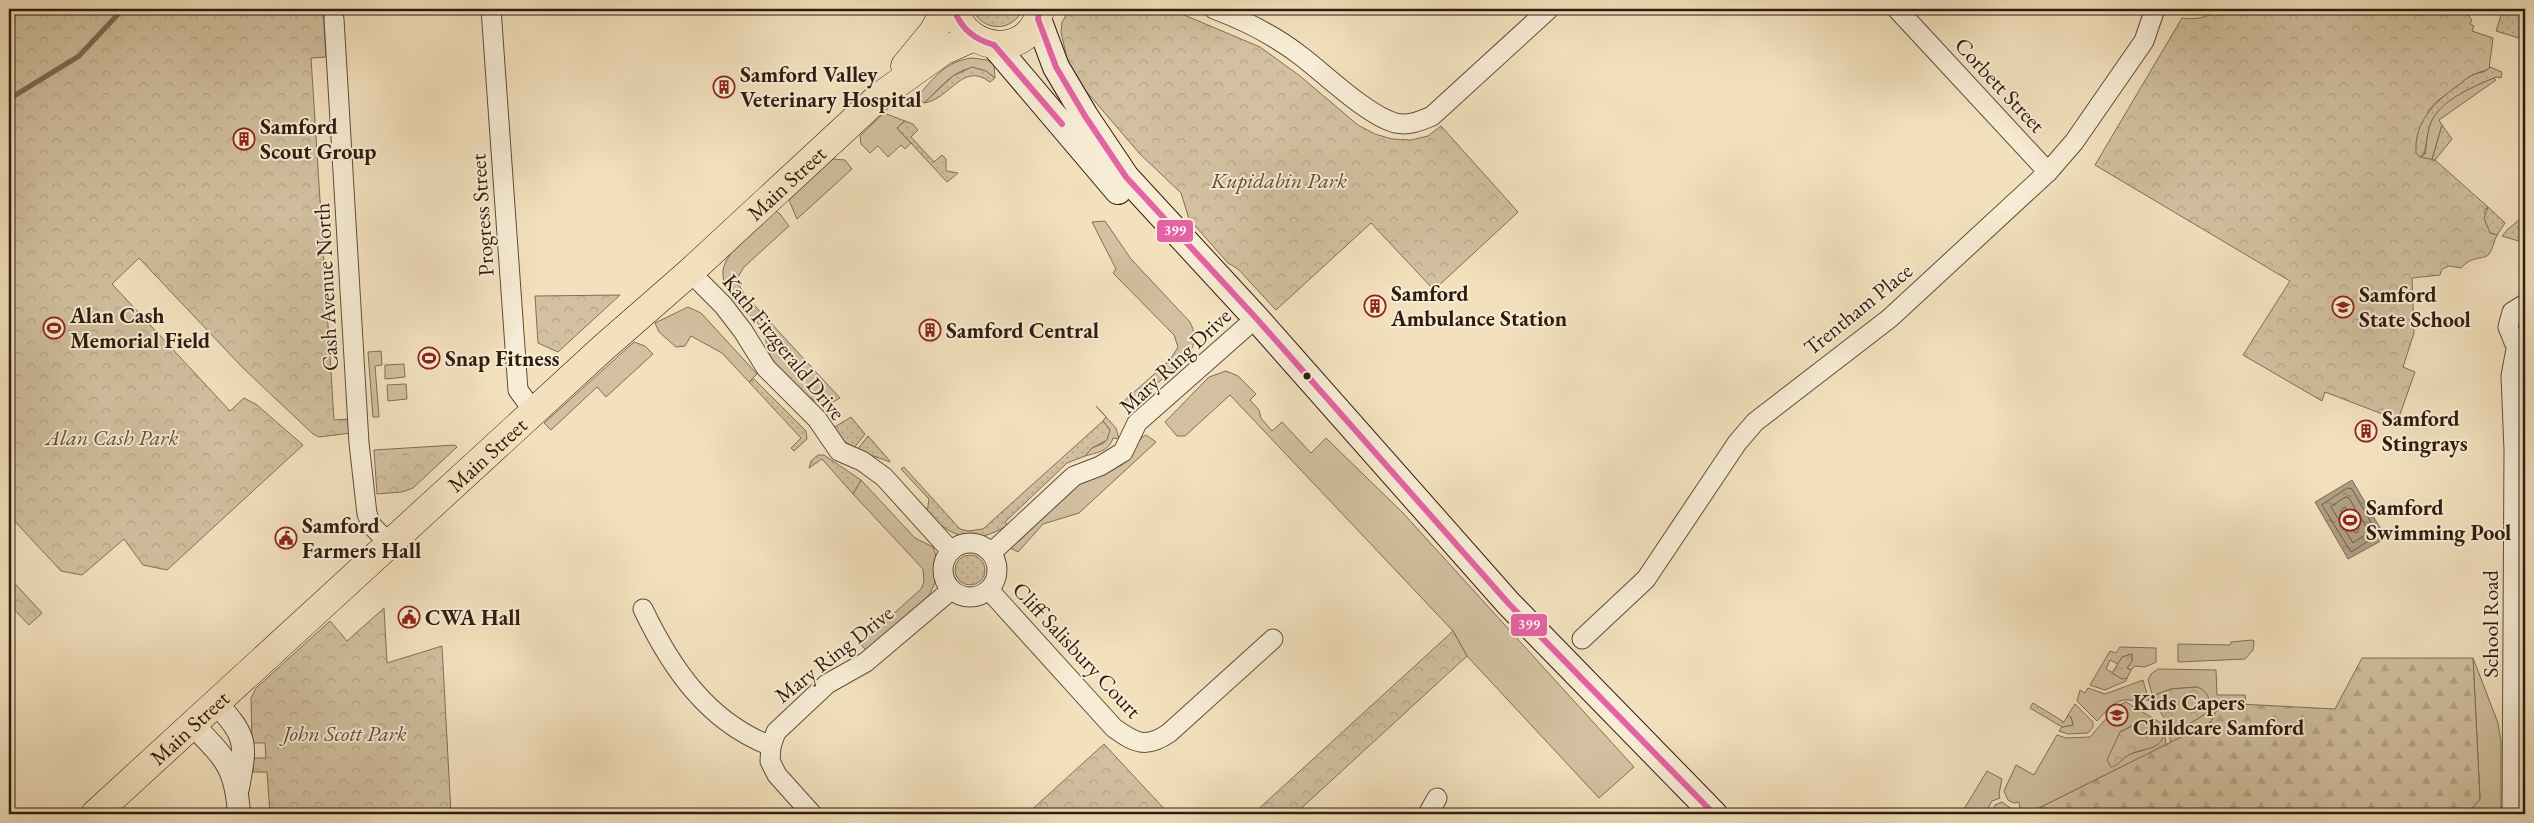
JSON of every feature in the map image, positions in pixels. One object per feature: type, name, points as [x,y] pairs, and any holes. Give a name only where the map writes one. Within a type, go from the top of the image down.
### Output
[{"type":"main road","name":"Main Street","points":[[880,96],[933,32],[946,9]]},
{"type":"main road","points":[[954,9],[960,24],[983,41],[1048,109],[1142,219],[1250,324]]},
{"type":"main road","name":"Main Street","points":[[95,814],[534,412],[690,272],[880,96],[943,51],[983,41],[1007,44],[1020,39],[1030,30],[1041,12]]},
{"type":"main road","points":[[1041,12],[1061,75],[1085,116],[1126,177],[1322,410],[1384,465],[1509,604],[1714,814]]},
{"type":"main road","points":[[1048,109],[1061,75]]},
{"type":"street","name":"Progress Street","points":[[492,9],[518,390],[534,412]]},
{"type":"street","points":[[1222,10],[1259,27],[1299,54],[1378,115],[1397,123],[1416,123],[1432,116],[1549,9]]},
{"type":"street","name":"Corbett Street","points":[[1897,9],[2048,172]]},
{"type":"street","name":"Trentham Place","points":[[1582,639],[1646,579],[1737,443],[1755,422],[1890,318],[2048,172],[2074,142],[2144,41],[2155,9]]},
{"type":"street","name":"Cash Avenue North","points":[[334,19],[359,443],[368,514],[372,526],[390,544]]},
{"type":"street","name":"Kath Fitzgerald Drive","points":[[690,272],[723,305],[743,331],[766,368],[818,419],[839,451],[862,461],[878,473],[951,551]]},
{"type":"street","points":[[2521,346],[2510,335],[2508,320],[2514,309],[2525,304]]},
{"type":"street","name":"Mary Ring Drive","points":[[991,552],[1074,476],[1100,466],[1123,452],[1137,423],[1250,324]]},
{"type":"street","name":"School Road","points":[[2512,814],[2514,450],[2510,376],[2521,346]]},
{"type":"street","points":[[967,543],[984,547],[991,552],[995,560],[997,576],[989,590],[982,595],[966,597],[951,590],[943,574],[946,558],[951,551],[967,543]]},
{"type":"street","name":"Mary Ring Drive","points":[[771,746],[776,732],[799,708],[827,684],[866,662],[951,590]]},
{"type":"street","name":"Cliff Salisbury Court","points":[[989,590],[1114,728],[1130,739],[1143,744],[1159,740],[1169,733],[1273,640]]},
{"type":"street","points":[[643,609],[667,657],[694,690],[722,719],[752,739],[771,746],[770,761],[777,775],[812,814]]},
{"type":"street","points":[[216,704],[240,734],[245,751],[238,792],[239,814]]},
{"type":"street","points":[[193,725],[226,759],[238,792]]},
{"type":"green space","name":"Alan Cash Park","points":[[9,9],[323,9],[326,57],[311,58],[334,420],[349,419],[351,433],[319,437],[313,434],[243,368],[139,258],[112,284],[230,411],[244,398],[257,405],[303,445],[167,570],[143,565],[124,539],[82,575],[61,571],[9,515]]},
{"type":"green space","points":[[972,9],[1023,9],[1012,22],[998,27],[983,22]]},
{"type":"green space","name":"Kupidabin Park","points":[[1070,9],[1170,9],[1260,47],[1300,76],[1358,125],[1375,134],[1392,139],[1411,140],[1428,136],[1441,126],[1518,212],[1434,290],[1371,223],[1276,310],[1238,269],[1228,263],[1189,219],[1181,193],[1140,154],[1079,83],[1068,63],[1061,32],[1062,22]]},
{"type":"green space","points":[[2221,9],[2453,9],[2465,11],[2472,20],[2470,24],[2474,26],[2472,31],[2493,38],[2489,69],[2472,75],[2436,102],[2428,111],[2420,157],[2435,160],[2488,207],[2484,211],[2494,234],[2497,235],[2492,250],[2487,256],[2469,261],[2461,268],[2449,266],[2442,269],[2440,275],[2412,278],[2414,333],[2403,367],[2415,372],[2398,420],[2325,392],[2322,401],[2243,355],[2290,281],[2095,165],[2182,18],[2193,19],[2203,17]]},
{"type":"green space","points":[[2483,9],[2521,9],[2525,40],[2496,31],[2501,15]]},
{"type":"green space","points":[[972,58],[987,60],[994,65],[995,78],[975,68],[965,69],[948,80],[924,103],[918,97],[941,71],[955,63]]},
{"type":"green space","points":[[972,67],[986,71],[995,78],[990,82],[980,77],[964,78],[942,95],[924,103],[953,76]]},
{"type":"green space","points":[[2490,67],[2502,72],[2501,78],[2496,77],[2470,89],[2444,105],[2432,120],[2424,154],[2420,157],[2416,153],[2418,132],[2433,106],[2471,76]]},
{"type":"green space","points":[[2493,78],[2496,80],[2439,120],[2442,125],[2432,160],[2420,157],[2425,154],[2429,127],[2437,112],[2451,99]]},
{"type":"green space","points":[[884,113],[905,121],[897,128],[911,143],[905,149],[901,145],[888,157],[878,146],[870,153],[861,144],[860,136]]},
{"type":"green space","points":[[905,121],[913,124],[918,130],[911,137],[934,162],[942,155],[946,159],[946,171],[958,173],[947,182],[897,128]]},
{"type":"green space","points":[[2442,125],[2452,139],[2435,160],[2432,160]]},
{"type":"green space","points":[[833,159],[845,160],[852,169],[797,219],[789,200]]},
{"type":"green space","points":[[2488,207],[2505,223],[2497,235],[2490,233],[2484,218]]},
{"type":"green space","points":[[776,211],[789,226],[744,267],[736,280],[745,295],[840,398],[827,405],[803,393],[780,370],[770,355],[761,327],[736,302],[726,287],[723,271],[730,255],[745,238]]},
{"type":"green space","points":[[2525,215],[2525,243],[2502,236],[2507,230]]},
{"type":"green space","points":[[1105,221],[1131,259],[1190,322],[1194,335],[1192,348],[1187,356],[1131,408],[1123,402],[1170,360],[1178,347],[1174,335],[1113,273],[1116,269],[1092,222]]},
{"type":"green space","points":[[620,295],[558,352],[538,343],[535,296]]},
{"type":"green space","points":[[688,307],[701,313],[757,374],[749,382],[722,353],[691,336],[685,346],[676,347],[659,332],[655,323]]},
{"type":"green space","points":[[634,342],[645,346],[653,354],[606,397],[597,387],[551,430],[544,423]]},
{"type":"green space","points":[[381,351],[382,365],[375,366],[379,417],[373,417],[368,352]]},
{"type":"green space","points":[[404,364],[405,377],[385,379],[385,365]]},
{"type":"green space","points":[[1226,371],[1238,376],[1256,394],[1250,400],[1259,410],[1261,418],[1272,431],[1282,422],[1311,453],[1326,438],[1403,513],[1634,767],[1599,798],[1467,656],[1453,631],[1230,395],[1185,436],[1177,436],[1165,422],[1209,377]]},
{"type":"green space","points":[[754,379],[806,431],[807,439],[794,451],[791,448],[801,438],[749,382]]},
{"type":"green space","points":[[406,384],[407,399],[388,401],[387,385]]},
{"type":"green space","points":[[851,417],[865,434],[854,448],[836,435],[833,428]]},
{"type":"green space","points":[[1106,417],[1116,428],[1119,439],[1113,438],[1106,449],[1085,456],[1092,448],[1104,443],[1110,430],[1103,421]]},
{"type":"green space","points":[[1103,421],[1110,430],[1107,440],[1092,448],[1085,456],[1067,463],[1005,522],[1008,525],[985,536],[965,537],[946,529],[937,522],[927,513],[929,499],[901,469],[904,467],[960,529],[968,531],[983,529]]},
{"type":"green space","points":[[1146,435],[1156,442],[1079,513],[1043,524],[1018,552],[1010,548],[1081,482],[1122,465],[1142,437]]},
{"type":"green space","points":[[868,436],[890,461],[890,462],[857,450]]},
{"type":"green space","points":[[455,445],[457,447],[413,488],[402,492],[377,494],[374,450]]},
{"type":"green space","points":[[818,455],[824,455],[861,480],[853,494],[822,459],[809,468],[811,461]]},
{"type":"green space","points":[[861,480],[915,538],[933,547],[937,560],[936,578],[929,595],[869,653],[860,644],[921,589],[924,582],[923,569],[853,494]]},
{"type":"green space","points":[[970,555],[976,556],[984,564],[984,576],[976,584],[970,585],[964,584],[956,576],[955,570],[956,564],[964,556]]},
{"type":"green space","points":[[9,577],[42,613],[29,625],[9,604]]},
{"type":"green space","name":"John Scott Park","points":[[384,608],[387,663],[442,646],[451,814],[270,814],[267,772],[253,772],[253,758],[266,758],[265,743],[252,743],[251,698],[256,688],[330,621],[347,641]]},
{"type":"green space","points":[[1453,631],[1467,656],[1295,814],[1253,814]]},
{"type":"green space","points":[[2254,641],[2253,650],[2245,659],[2178,662],[2178,644],[2230,645],[2231,642]]},
{"type":"green space","points":[[2120,647],[2156,648],[2156,662],[2145,667],[2135,666],[2131,670],[2127,668],[2132,661],[2132,654],[2122,657],[2118,664],[2110,660],[2106,669],[2122,678],[2127,678],[2126,681],[2105,690],[2090,685],[2110,651],[2116,653]]},
{"type":"green space","points":[[2132,654],[2132,661],[2127,668],[2131,670],[2127,678],[2122,679],[2112,673],[2122,657]]},
{"type":"green space","points":[[2362,658],[2473,658],[2480,799],[2467,814],[2027,814],[2211,722],[2220,703],[2335,709]]},
{"type":"green space","points":[[2473,658],[2498,723],[2501,741],[2501,814],[2467,814],[2480,799]]},
{"type":"green space","points":[[2158,669],[2216,670],[2217,695],[2245,695],[2246,705],[2220,703],[2211,722],[2171,743],[2167,727],[2176,732],[2207,713],[2197,687],[2171,689],[2155,695],[2154,700],[2148,680],[2151,674]]},
{"type":"green space","points":[[2143,680],[2149,701],[2141,698],[2138,699],[2138,702],[2131,700],[2119,701],[2110,707],[2097,721],[2077,701],[2080,690],[2085,693],[2088,688],[2105,694]]},
{"type":"green space","points":[[2197,687],[2207,695],[2209,705],[2207,713],[2176,732],[2171,731],[2154,700],[2155,695],[2171,689]]},
{"type":"green space","points":[[2126,702],[2161,723],[2164,728],[2166,745],[2027,814],[1961,814],[1987,771],[2002,779],[2000,798],[1992,801],[1986,812],[1991,813],[1995,805],[2002,802],[2013,810],[2020,808],[2019,802],[2014,803],[2008,800],[2004,791],[2016,765],[2034,775],[2057,735],[2066,738],[2090,737],[2117,706]],"holes":[[[2137,723],[2150,748],[2127,755],[2120,732]]]},
{"type":"green space","points":[[2033,703],[2064,722],[2068,715],[2071,717],[2073,725],[2062,727],[2030,708]]},
{"type":"green space","points":[[2075,704],[2093,722],[2093,727],[2088,733],[2068,734],[2059,731],[2062,727],[2073,725],[2071,717],[2068,715]]},
{"type":"green space","points":[[2143,721],[2154,724],[2163,731],[2163,738],[2156,746],[2132,753],[2111,767],[2107,760],[2120,732]]},
{"type":"green space","points":[[1104,744],[1169,814],[1027,814]]},
{"type":"water","name":"Samford Swimming Pool","points":[[2352,480],[2386,538],[2348,559],[2315,502]]},
{"type":"waterway","points":[[9,99],[79,56],[123,9]]},
{"type":"transit line","name":"399","points":[[954,9],[964,28],[980,40],[994,45]]},
{"type":"transit line","name":"399","points":[[1040,9],[1038,19],[1056,67],[1085,116],[1126,177],[1256,318],[1509,604],[1714,814]]},
{"type":"transit line","name":"399","points":[[994,45],[1062,124]]},
{"type":"place","name":"Samford Valley Veterinary Hospital","points":[[724,87]]},
{"type":"place","name":"Samford Scout Group","points":[[244,139]]},
{"type":"place","name":"Samford Ambulance Station","points":[[1375,306]]},
{"type":"place","name":"Samford State School","points":[[2343,307]]},
{"type":"place","name":"Alan Cash Memorial Field","points":[[54,328]]},
{"type":"place","name":"Samford Central","points":[[930,330]]},
{"type":"place","name":"Snap Fitness","points":[[429,358]]},
{"type":"place","name":"Samford Stingrays","points":[[2366,431]]},
{"type":"place","name":"Samford Swimming Pool","points":[[2350,520]]},
{"type":"place","name":"Samford Farmers Hall","points":[[286,538]]},
{"type":"place","name":"CWA Hall","points":[[409,617]]},
{"type":"place","name":"Kids Capers Childcare Samford","points":[[2117,715]]}]
